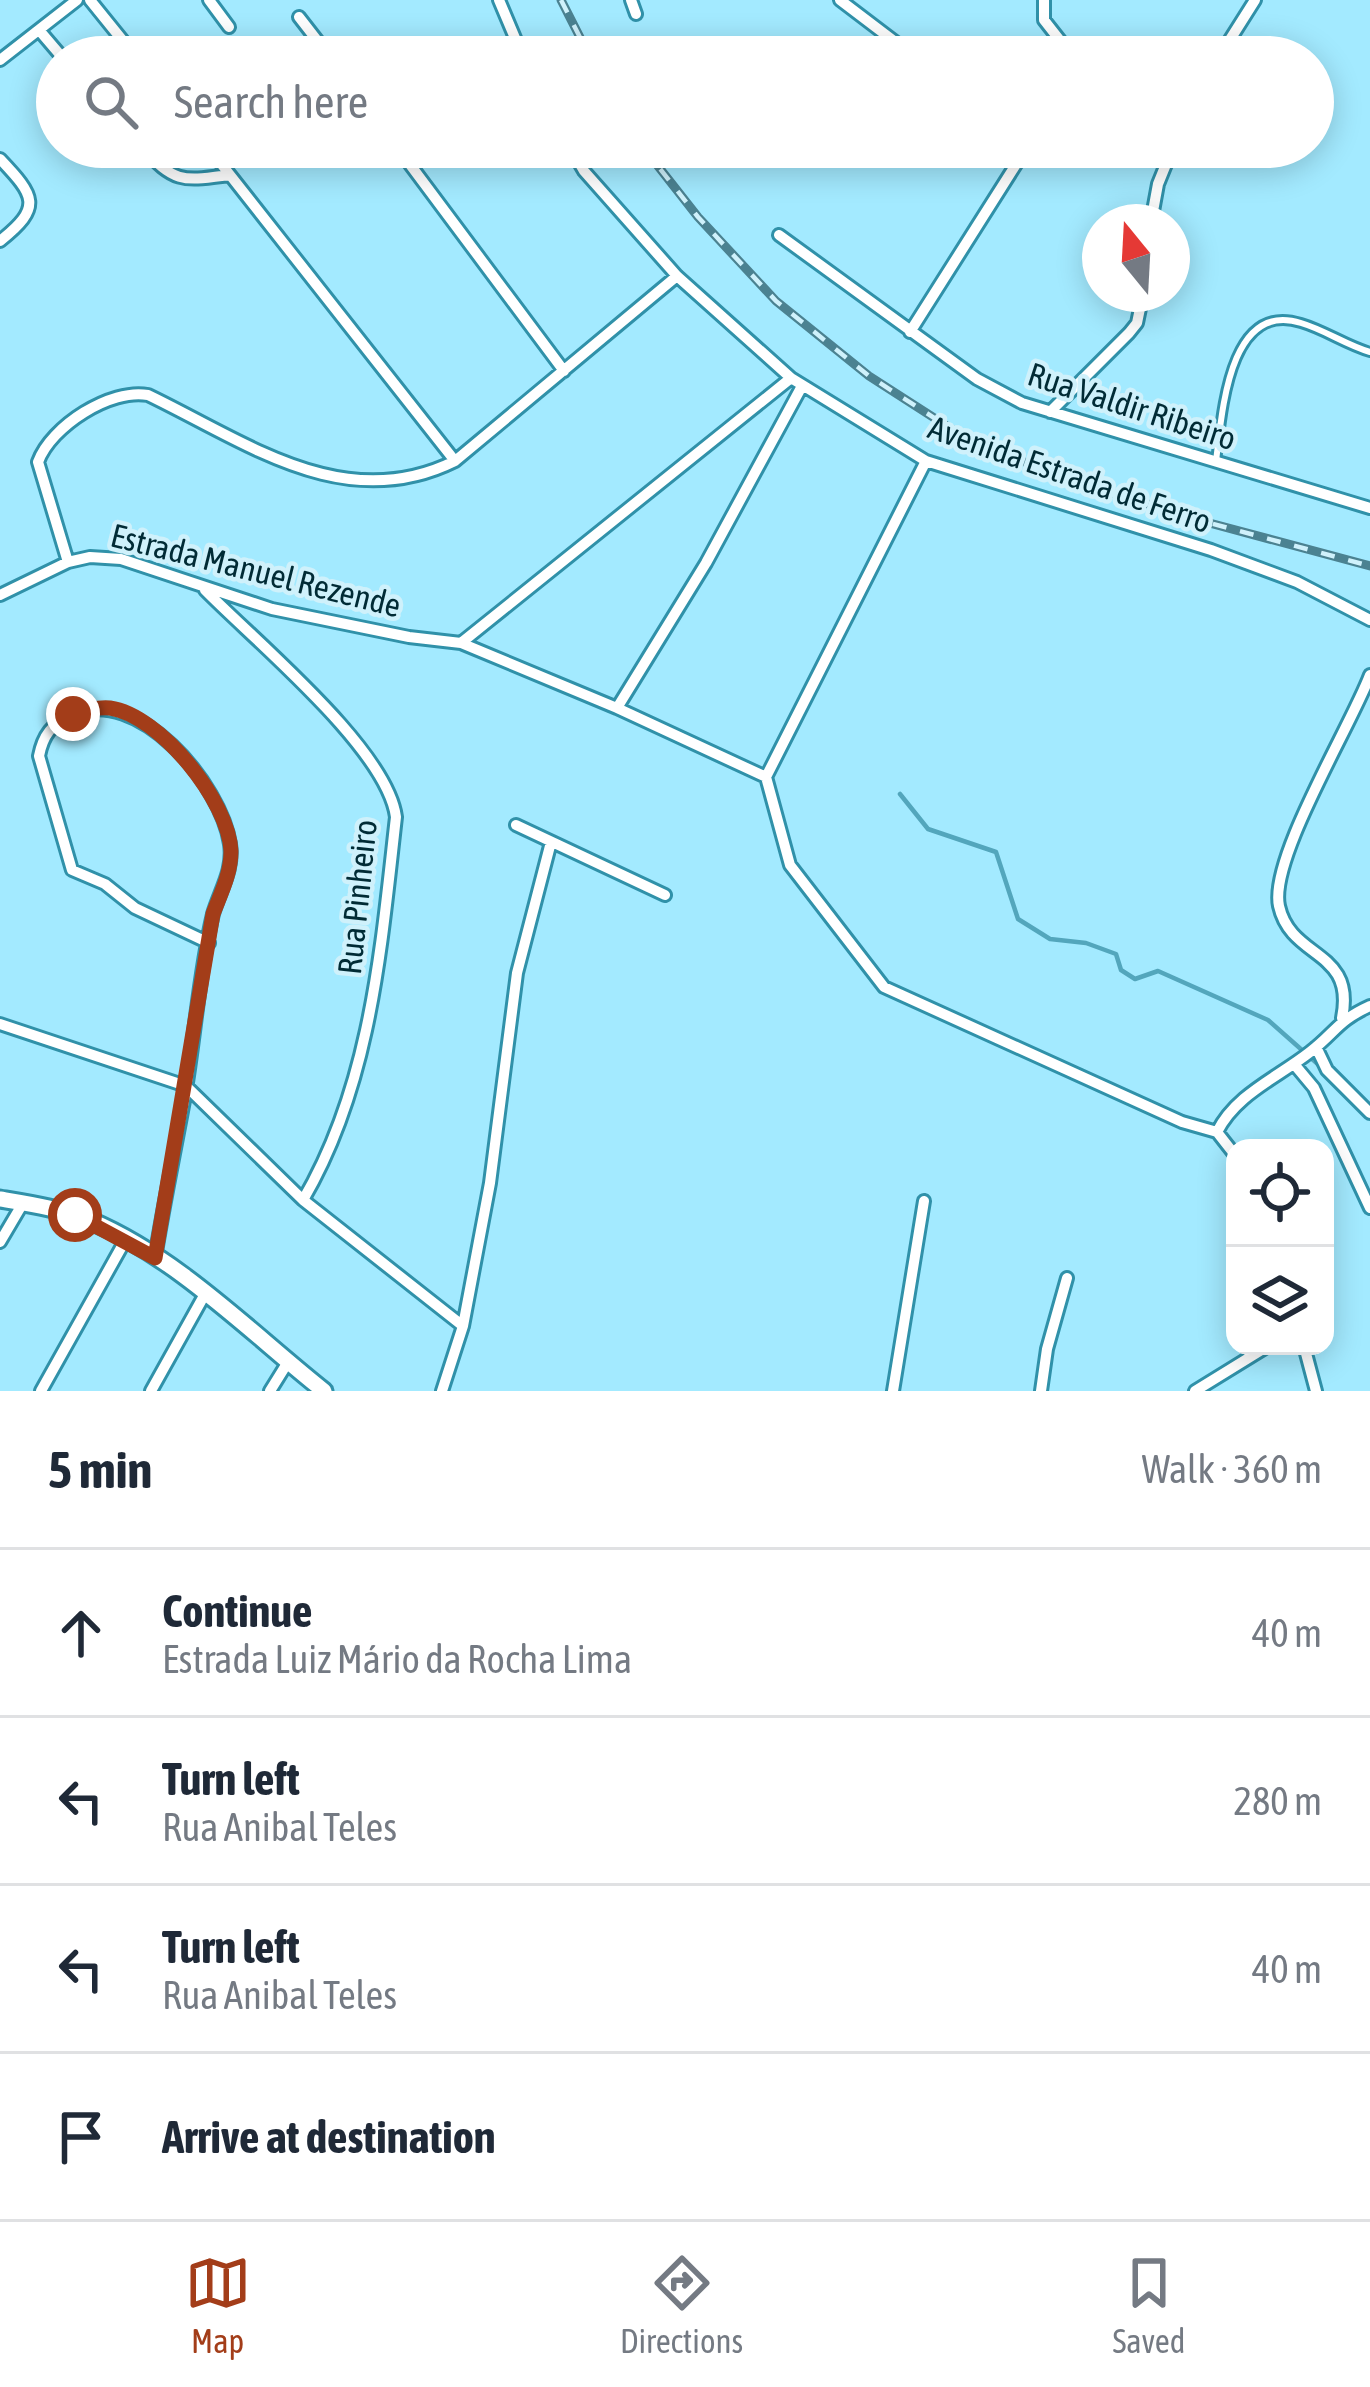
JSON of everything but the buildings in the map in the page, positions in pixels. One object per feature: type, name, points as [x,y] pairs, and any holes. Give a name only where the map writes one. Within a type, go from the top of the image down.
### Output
[{"type":"main road","points":[[0,1199],[75,1215],[127,1239],[205,1294],[324,1391]]},
{"type":"street","points":[[0,60],[77,0]]},
{"type":"street","points":[[90,0],[119,36]]},
{"type":"street","points":[[209,0],[229,27]]},
{"type":"street","points":[[499,0],[515,36]]},
{"type":"street","points":[[631,0],[636,14]]},
{"type":"street","points":[[840,0],[887,36]]},
{"type":"street","points":[[1044,0],[1044,20],[1056,36]]},
{"type":"street","points":[[1233,36],[1256,0]]},
{"type":"street","points":[[299,16],[314,36]]},
{"type":"street","points":[[39,30],[44,36]]},
{"type":"street","points":[[0,159],[30,192],[31,206],[26,219],[0,241]]},
{"type":"street","points":[[162,168],[171,177],[191,180],[230,175]]},
{"type":"street","points":[[224,168],[455,461]]},
{"type":"street","points":[[413,168],[564,371]]},
{"type":"street","name":"Avenida Estrada de Ferro","points":[[582,168],[677,276],[791,378],[926,460],[1211,550],[1297,582],[1370,620]]},
{"type":"street","points":[[910,332],[1014,168]]},
{"type":"street","points":[[1154,204],[1165,168]]},
{"type":"street","name":"Rua Valdir Ribeiro","points":[[779,235],[977,379],[1022,403],[1370,508]]},
{"type":"street","points":[[68,562],[38,470],[40,455],[99,402],[114,396],[148,395],[295,469],[328,477],[418,478],[455,461],[677,276]]},
{"type":"street","points":[[1050,412],[1129,333],[1139,312]]},
{"type":"street","points":[[461,643],[791,378]]},
{"type":"street","points":[[617,708],[706,562],[802,386]]},
{"type":"street","points":[[926,460],[766,777],[790,865],[884,987],[1182,1122],[1216,1132],[1226,1144]]},
{"type":"street","name":"Estrada Manuel Rezende","points":[[0,595],[68,562],[90,557],[121,559],[295,614],[461,643],[766,777]]},
{"type":"street","name":"Rua Pinheiro","points":[[204,589],[364,749],[394,802],[396,817],[369,1018],[333,1146],[303,1200]]},
{"type":"street","points":[[1342,1018],[1346,998],[1340,976],[1294,934],[1280,908],[1278,892],[1306,805],[1354,716],[1370,675]]},
{"type":"street","points":[[155,1258],[186,1086],[209,944],[213,914],[230,871],[231,846],[216,803],[164,740],[132,715],[93,708],[55,724],[42,738],[39,756],[72,870],[209,944]]},
{"type":"street","points":[[516,825],[664,895]]},
{"type":"street","points":[[442,1391],[463,1327],[490,1183],[517,973],[551,842]]},
{"type":"street","points":[[1216,1132],[1235,1103],[1315,1048],[1342,1018],[1370,1006]]},
{"type":"street","points":[[0,1024],[186,1086],[303,1200],[463,1327]]},
{"type":"street","points":[[1315,1048],[1328,1070],[1370,1113]]},
{"type":"street","points":[[1296,1062],[1314,1088],[1370,1208]]},
{"type":"street","points":[[892,1391],[924,1201]]},
{"type":"street","points":[[0,1242],[23,1203]]},
{"type":"street","points":[[40,1391],[127,1239]]},
{"type":"street","points":[[1041,1391],[1066,1278]]},
{"type":"street","points":[[152,1391],[205,1294]]},
{"type":"street","points":[[1195,1391],[1253,1355]]},
{"type":"street","points":[[1306,1355],[1316,1391]]},
{"type":"street","points":[[270,1391],[288,1362]]},
{"type":"lane","points":[[1216,461],[1224,402],[1239,350],[1254,330],[1279,321],[1300,322],[1343,345],[1370,352]]},
{"type":"waterway","points":[[900,794],[928,829],[996,852],[1018,919],[1050,939],[1086,943],[1116,954],[1121,970],[1135,979],[1158,971],[1268,1020],[1320,1066]]},
{"type":"railway","points":[[561,0],[579,36]]},
{"type":"railway","points":[[660,168],[776,301],[869,376],[967,439],[1062,477],[1370,566]]},
{"type":"route","points":[[73,714],[112,708],[149,726],[182,758],[216,803],[231,846],[230,871],[213,914],[155,1258],[75,1215]]}]
